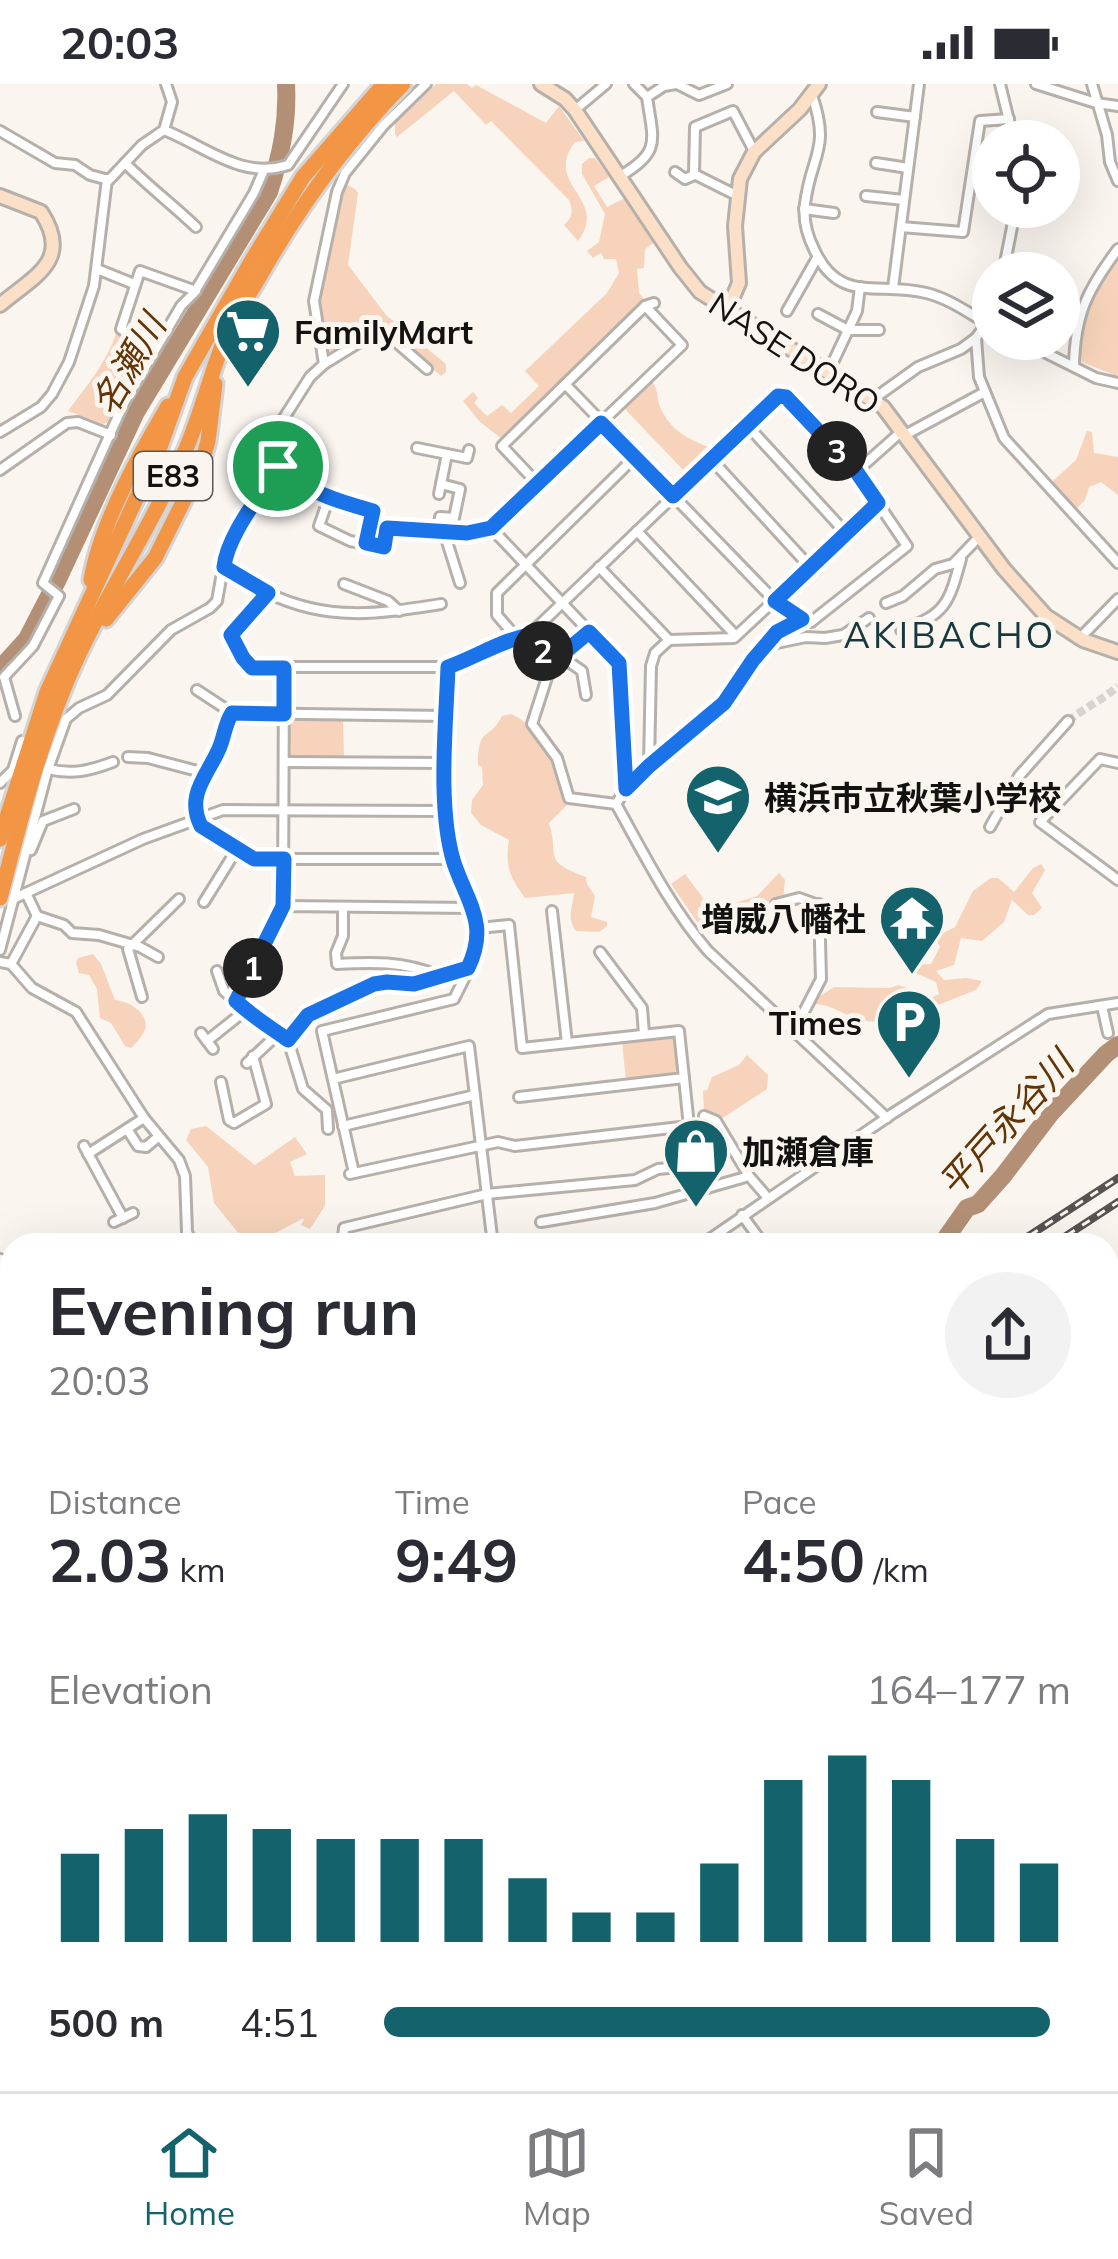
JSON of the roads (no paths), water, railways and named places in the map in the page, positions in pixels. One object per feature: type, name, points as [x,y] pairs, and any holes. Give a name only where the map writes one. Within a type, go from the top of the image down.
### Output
[{"type":"highway","name":"E83","points":[[0,839],[18,765],[47,692],[160,447],[185,377],[304,177],[384,84]]},
{"type":"highway","name":"E83","points":[[7,898],[34,770],[53,716],[80,653],[187,448],[226,334],[298,212],[353,136],[403,84]]},
{"type":"highway","points":[[18,765],[22,741]]},
{"type":"street","points":[[0,432],[41,407],[61,380],[92,296],[106,179],[164,130],[172,102],[166,84]]},
{"type":"street","points":[[164,130],[208,154],[266,171],[285,167],[343,84]]},
{"type":"street","points":[[324,364],[314,301],[337,192],[345,173],[382,126],[426,84]]},
{"type":"street","name":"NASE DORO","points":[[541,84],[575,110],[693,291],[883,407],[1046,616],[1080,638],[1118,652]]},
{"type":"street","points":[[575,110],[606,84]]},
{"type":"street","points":[[620,176],[645,162],[652,148],[647,97],[634,84]]},
{"type":"street","points":[[647,97],[676,84],[699,95],[728,84]]},
{"type":"street","points":[[893,288],[919,84]]},
{"type":"street","points":[[901,226],[963,232],[980,121],[1009,119],[1000,84]]},
{"type":"street","points":[[1036,84],[1118,106]]},
{"type":"street","points":[[1092,84],[1118,181]]},
{"type":"street","points":[[728,310],[739,283],[735,242],[740,179],[754,152],[816,89]]},
{"type":"street","points":[[816,89],[822,133],[804,209],[808,238],[833,279],[860,287],[928,293],[972,315]]},
{"type":"street","points":[[694,174],[695,127],[733,111],[754,152]]},
{"type":"street","points":[[877,112],[915,117]]},
{"type":"street","points":[[0,131],[55,163],[75,165],[106,179]]},
{"type":"street","points":[[125,163],[196,227]]},
{"type":"street","points":[[876,164],[908,168]]},
{"type":"street","points":[[0,719],[15,714],[4,677],[33,646],[59,596],[43,584],[124,403],[266,171]]},
{"type":"street","points":[[675,172],[685,179],[694,174]]},
{"type":"street","points":[[694,174],[738,196]]},
{"type":"street","points":[[0,196],[41,212],[55,247],[51,260],[0,304]]},
{"type":"street","points":[[866,196],[904,200]]},
{"type":"street","points":[[804,209],[834,213]]},
{"type":"street","points":[[1074,366],[1074,336],[1084,302],[1118,249]]},
{"type":"street","points":[[788,311],[818,257]]},
{"type":"street","points":[[97,269],[134,284]]},
{"type":"street","points":[[154,352],[121,329],[140,272],[196,291]]},
{"type":"street","points":[[828,373],[857,311],[860,287]]},
{"type":"street","points":[[329,497],[319,526],[350,541],[384,547],[387,528],[467,533],[491,528],[601,423],[682,345],[649,304],[502,446],[537,484]]},
{"type":"street","points":[[818,314],[848,330],[879,330]]},
{"type":"street","points":[[0,950],[7,898],[66,719],[106,695],[171,630],[218,601],[225,556],[278,466],[282,421],[310,377],[381,329],[427,368]]},
{"type":"street","points":[[872,400],[918,367],[972,341]]},
{"type":"street","points":[[978,360],[983,393],[1004,438],[1118,563]]},
{"type":"street","points":[[1062,360],[1096,378],[1118,383]]},
{"type":"street","points":[[268,593],[231,635],[252,668],[448,667],[503,640],[529,635],[561,603],[637,531],[673,496],[711,459],[778,396],[786,397],[856,471],[907,545],[811,622],[802,619],[775,601],[673,496],[634,458],[565,384]]},
{"type":"street","points":[[856,471],[904,433],[983,393]]},
{"type":"street","points":[[0,470],[68,422],[111,435]]},
{"type":"street","points":[[747,425],[845,532]]},
{"type":"street","points":[[422,446],[467,458],[469,450]]},
{"type":"street","points":[[447,454],[440,489],[460,489],[454,518],[440,518],[441,531],[460,583]]},
{"type":"street","points":[[517,638],[497,615],[497,593],[634,458]]},
{"type":"street","points":[[711,459],[810,567]]},
{"type":"street","points":[[278,466],[292,480],[373,511],[366,543]]},
{"type":"street","points":[[649,766],[652,658],[669,640],[736,636],[878,503]]},
{"type":"street","points":[[491,528],[619,663],[626,789]]},
{"type":"street","points":[[637,531],[736,636]]},
{"type":"street","points":[[886,603],[903,596],[935,569],[953,565],[980,536]]},
{"type":"street","points":[[901,630],[931,619],[951,595],[962,554]]},
{"type":"street","points":[[224,567],[291,604],[320,612],[373,615],[440,604]]},
{"type":"street","points":[[599,567],[669,640]]},
{"type":"street","points":[[344,584],[399,610]]},
{"type":"street","points":[[1080,638],[1118,598]]},
{"type":"street","points":[[766,645],[843,634],[869,618]]},
{"type":"street","points":[[616,803],[649,766],[724,703],[777,632],[802,619]]},
{"type":"street","points":[[589,632],[554,663],[532,724],[557,758],[569,798],[616,803]]},
{"type":"street","points":[[529,635],[554,663],[582,671],[586,695]]},
{"type":"street","points":[[448,667],[446,811],[453,859],[479,928],[475,954],[454,999],[322,1031],[352,1173],[481,1144],[515,1146],[689,1126],[679,1030],[521,1048],[509,925],[479,928]]},
{"type":"street","points":[[236,1001],[283,906],[284,668]]},
{"type":"street","points":[[197,689],[232,713],[445,716]]},
{"type":"street","points":[[232,713],[200,784],[196,819],[201,826],[254,859],[453,859]]},
{"type":"street","points":[[990,826],[1018,776],[1068,722]]},
{"type":"street","points":[[128,758],[205,772]]},
{"type":"street","points":[[1118,764],[1100,759],[1040,822],[1118,880]]},
{"type":"street","points":[[48,769],[88,772],[113,762]]},
{"type":"street","points":[[285,762],[446,763]]},
{"type":"street","points":[[0,784],[18,765]]},
{"type":"street","points":[[616,803],[686,926],[707,951],[887,1118]]},
{"type":"street","points":[[25,854],[43,820],[74,809]]},
{"type":"street","points":[[7,898],[223,810],[446,811]]},
{"type":"street","points":[[204,902],[237,849]]},
{"type":"street","points":[[26,893],[37,916],[64,925],[72,933],[99,935],[158,956]]},
{"type":"street","points":[[776,904],[799,898],[835,911]]},
{"type":"street","points":[[142,997],[128,950],[179,899]]},
{"type":"street","points":[[794,1031],[820,979],[819,904]]},
{"type":"street","points":[[283,906],[473,908]]},
{"type":"street","points":[[344,908],[337,964],[386,961],[438,976]]},
{"type":"street","points":[[552,911],[567,1043]]},
{"type":"street","points":[[37,916],[5,963],[32,988],[76,1012],[144,1118],[179,1160],[185,1176],[187,1233]]},
{"type":"street","points":[[600,952],[642,1009],[644,1034]]},
{"type":"street","points":[[288,1040],[308,1015],[374,984],[414,984],[468,968]]},
{"type":"street","points":[[217,971],[224,991],[288,1040],[303,1089],[327,1110],[328,1129]]},
{"type":"street","points":[[717,1233],[1048,1014],[1118,1004]]},
{"type":"street","points":[[1102,1006],[1108,1033]]},
{"type":"street","points":[[207,1041],[246,1010]]},
{"type":"street","points":[[225,1087],[229,1120],[235,1123],[266,1104],[250,1059],[279,1033]]},
{"type":"street","points":[[333,1079],[469,1046],[492,1233]]},
{"type":"street","points":[[519,1097],[684,1078]]},
{"type":"street","points":[[344,1126],[475,1095]]},
{"type":"street","points":[[704,1116],[716,1121],[748,1176],[767,1198]]},
{"type":"street","points":[[123,1218],[112,1188],[86,1150],[144,1118]]},
{"type":"street","points":[[127,1129],[138,1146],[146,1147],[158,1137]]},
{"type":"street","points":[[343,1233],[344,1228],[487,1194],[634,1180],[658,1169],[720,1163]]},
{"type":"street","points":[[542,1222],[656,1202],[748,1176]]},
{"type":"street","points":[[742,1215],[755,1233]]},
{"type":"waterway","name":"名瀬川","points":[[0,669],[27,639],[136,412],[269,192],[283,139],[286,84]]},
{"type":"waterway","name":"平戸永谷川","points":[[949,1233],[967,1208],[978,1204],[1003,1176],[1051,1113],[1118,1045]]},
{"type":"tunnel","points":[[1068,721],[1118,686]]},
{"type":"railway","points":[[1033,1233],[1118,1178]]},
{"type":"railway","points":[[1070,1233],[1118,1202]]},
{"type":"place","name":"FamilyMart","points":[[248,390]]},
{"type":"place","name":"横浜市立秋葉小学校","points":[[718,856]]},
{"type":"place","name":"増威八幡社","points":[[912,977]]},
{"type":"place","name":"Times","points":[[909,1081]]},
{"type":"place","name":"加瀬倉庫","points":[[696,1210]]},
{"type":"district","name":"AKIBACHO","points":[[950,634]]}]
